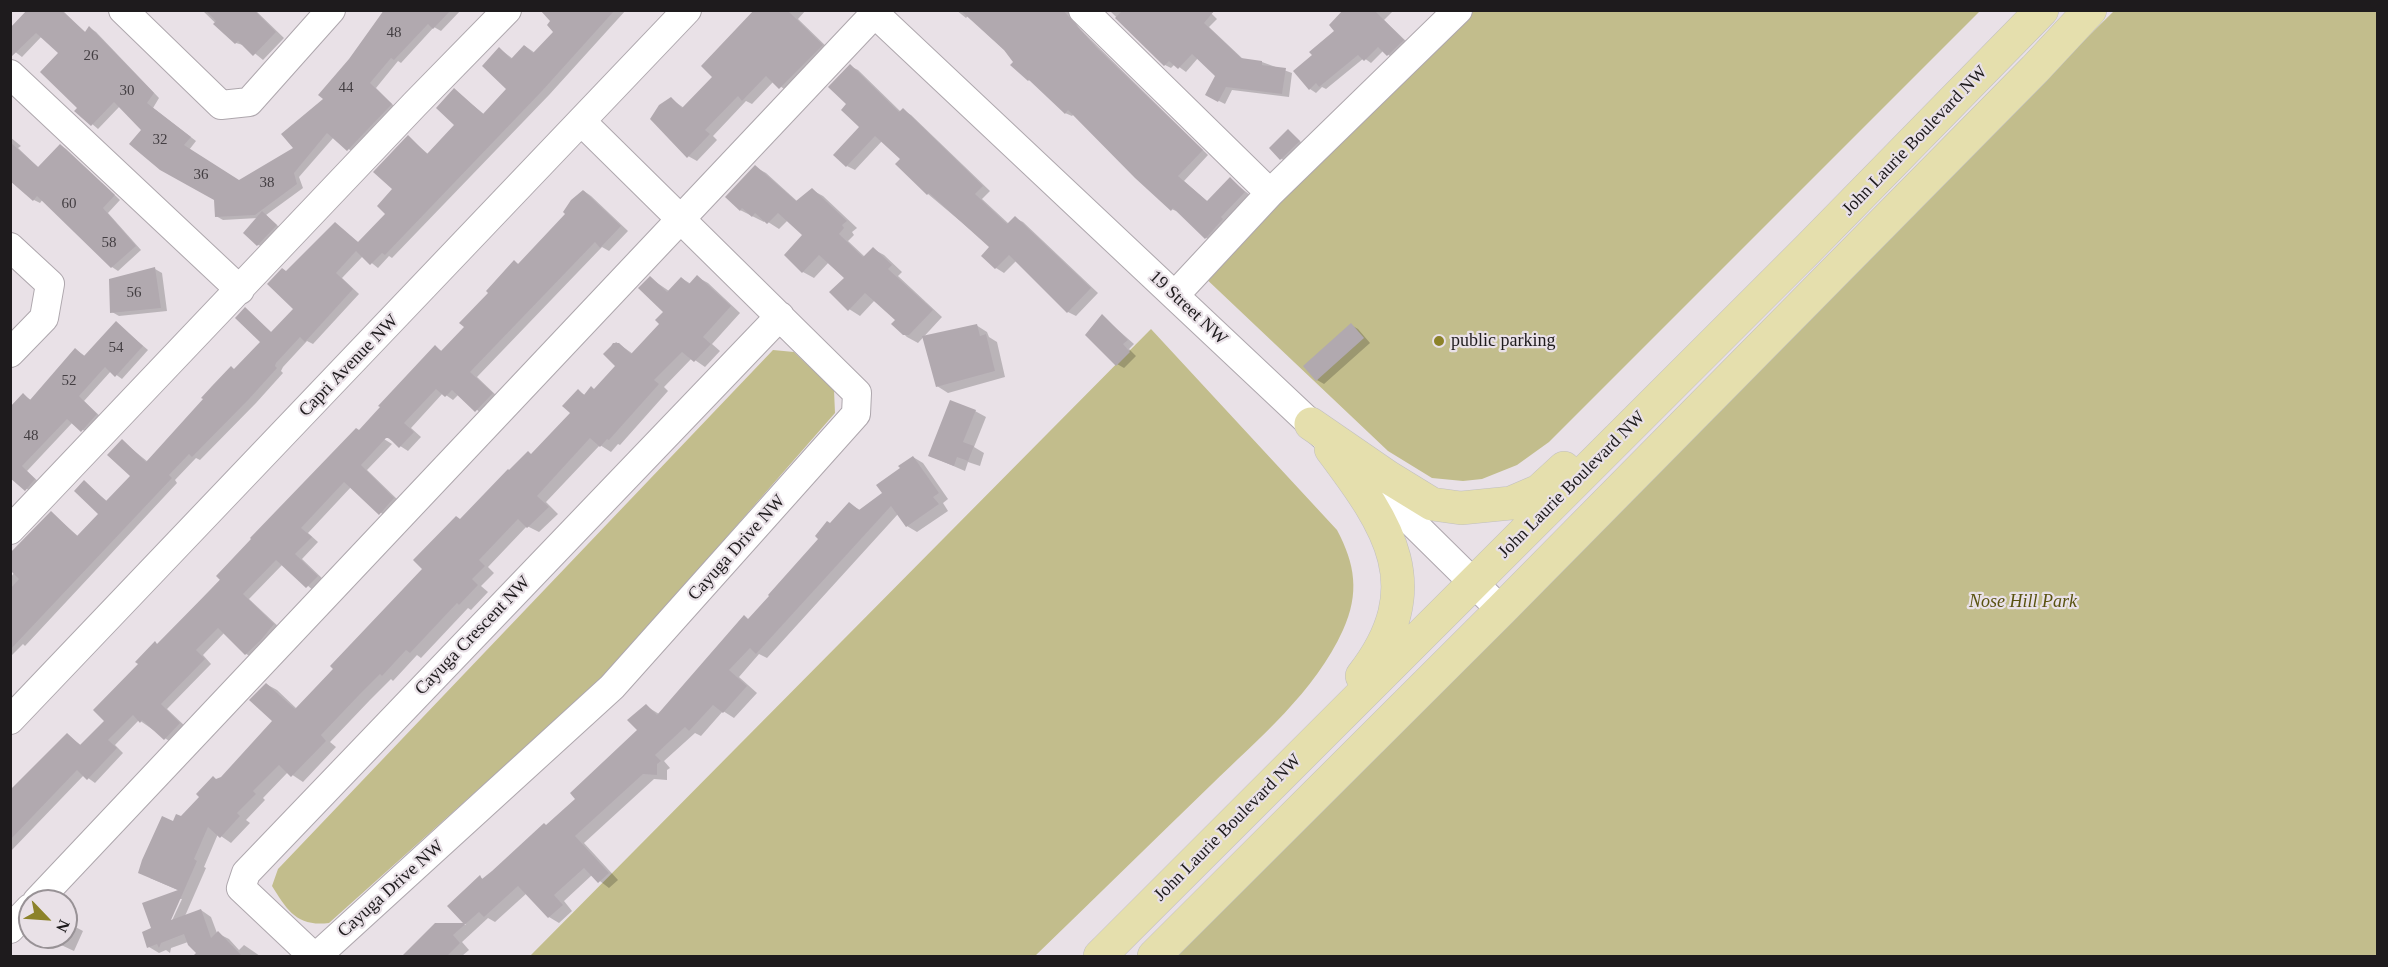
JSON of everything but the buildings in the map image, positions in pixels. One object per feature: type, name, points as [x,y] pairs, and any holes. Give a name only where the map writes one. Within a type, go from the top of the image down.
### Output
[{"type":"main road","name":"John Laurie Boulevard NW","points":[[1100,957],[1808,249],[2042,10]]},
{"type":"main road","name":"John Laurie Boulevard NW","points":[[1154,957],[2036,69],[2090,10]]},
{"type":"main road","points":[[1311,424],[1432,504],[1461,508],[1511,503],[1539,491],[1674,368],[1738,306],[1808,249]]},
{"type":"main road","points":[[1287,768],[1377,657],[1389,631],[1397,603],[1397,572],[1391,543],[1367,496],[1311,424]]},
{"type":"street","points":[[123,10],[221,105],[249,102],[320,14]]},
{"type":"street","points":[[10,530],[507,10]]},
{"type":"street","points":[[1083,10],[1270,193]]},
{"type":"street","points":[[1175,295],[1270,193],[1458,10]]},
{"type":"street","name":"Capri Avenue NW","points":[[10,720],[582,122],[685,11]]},
{"type":"street","points":[[48,889],[681,219],[874,11]]},
{"type":"street","name":"19 Street NW","points":[[874,11],[1311,424],[1501,610]]},
{"type":"street","points":[[10,74],[240,291]]},
{"type":"street","name":"Cayuga Drive NW","points":[[315,957],[612,687],[856,414],[857,393],[582,122]]},
{"type":"street","points":[[10,247],[50,284],[44,318],[10,353]]},
{"type":"street","name":"Cayuga Crescent NW","points":[[315,957],[241,888],[246,873],[780,315]]},
{"type":"green space","points":[[1467,11],[1980,11],[1549,442],[1517,465],[1482,479],[1463,481],[1432,478],[1388,451],[1200,273]]},
{"type":"green space","name":"Nose Hill Park","points":[[2114,11],[2377,11],[2377,956],[1172,956],[1935,187]]},
{"type":"green space","points":[[1151,329],[1337,530],[1348,555],[1353,591],[1352,604],[1343,630],[1331,653],[1302,694],[1266,732],[1035,956],[530,956]]},
{"type":"green space","points":[[773,350],[794,352],[834,390],[835,413],[606,675],[329,923],[309,922],[294,915],[272,886],[278,869]]},
{"type":"place","name":"public parking","points":[[1439,341]]}]
